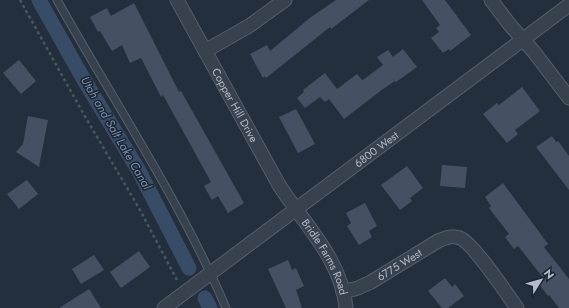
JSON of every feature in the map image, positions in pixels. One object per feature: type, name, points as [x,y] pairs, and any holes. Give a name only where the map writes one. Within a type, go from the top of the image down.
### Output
[{"type":"street","name":"Copper Hill Drive","points":[[177,0],[279,185],[295,209]]},
{"type":"street","points":[[205,51],[249,26],[284,0]]},
{"type":"street","points":[[491,0],[510,26],[534,52],[569,98]]},
{"type":"street","name":"6800 West","points":[[164,308],[569,5]]},
{"type":"street","name":"Bridle Farms Road","points":[[295,209],[328,254],[343,292],[346,308]]},
{"type":"street","name":"6775 West","points":[[343,292],[365,286],[438,241],[450,237],[456,237],[461,238],[471,247],[517,308]]},
{"type":"lane","points":[[56,0],[160,177],[210,273],[226,308]]},
{"type":"path","points":[[20,0],[83,113],[140,210],[178,281]]},
{"type":"building","points":[[336,0],[369,0],[331,29],[330,27],[266,78],[265,76],[263,78],[250,54],[267,45],[270,51],[311,17]]},
{"type":"building","points":[[422,0],[445,0],[471,35],[450,51],[449,49],[443,53],[431,38],[439,32],[436,28],[440,25]]},
{"type":"building","points":[[134,3],[179,92],[181,91],[244,203],[228,213],[218,196],[212,200],[204,186],[211,182],[163,95],[161,97],[141,58],[130,63],[122,45],[112,51],[100,31],[98,32],[90,17],[107,8],[111,16]]},
{"type":"building","points":[[403,49],[417,67],[383,89],[344,119],[329,99],[325,102],[320,97],[305,108],[297,98],[304,92],[303,90],[325,73],[337,89],[357,74],[363,80],[383,65],[377,57],[388,50],[393,57]]},
{"type":"building","points":[[19,60],[36,81],[21,94],[3,73]]},
{"type":"building","points":[[522,87],[540,111],[515,130],[518,134],[507,143],[483,114],[497,103],[499,105]]},
{"type":"building","points":[[296,109],[315,144],[298,153],[279,117]]},
{"type":"building","points":[[28,116],[48,120],[39,167],[16,152],[23,144]]},
{"type":"building","points":[[552,136],[556,142],[558,141],[569,156],[569,190],[536,147]]},
{"type":"building","points":[[442,165],[467,167],[465,188],[440,186]]},
{"type":"building","points":[[407,166],[423,188],[410,198],[412,201],[400,210],[381,185]]},
{"type":"building","points":[[27,180],[38,194],[19,209],[7,194]]},
{"type":"building","points":[[503,183],[548,244],[544,247],[569,279],[569,308],[559,308],[549,295],[548,296],[539,284],[545,280],[518,246],[514,249],[505,237],[509,234],[489,208],[491,206],[485,197]]},
{"type":"building","points":[[365,203],[377,226],[369,231],[372,237],[359,245],[347,226],[351,223],[346,213]]},
{"type":"building","points":[[139,251],[150,267],[121,288],[110,272]]},
{"type":"building","points":[[94,255],[104,270],[81,284],[72,269]]},
{"type":"building","points":[[288,260],[292,270],[296,268],[304,286],[296,290],[302,308],[286,308],[268,269]]},
{"type":"building","points":[[445,278],[452,287],[455,284],[464,296],[448,308],[442,308],[428,291]]},
{"type":"building","points":[[89,289],[101,308],[59,308]]},
{"type":"waterway","name":"Utah and Salt Lake Canal","points":[[39,0],[84,80],[139,171],[189,268]]},
{"type":"waterway","name":"Utah and Salt Lake Canal","points":[[205,298],[210,308]]}]
